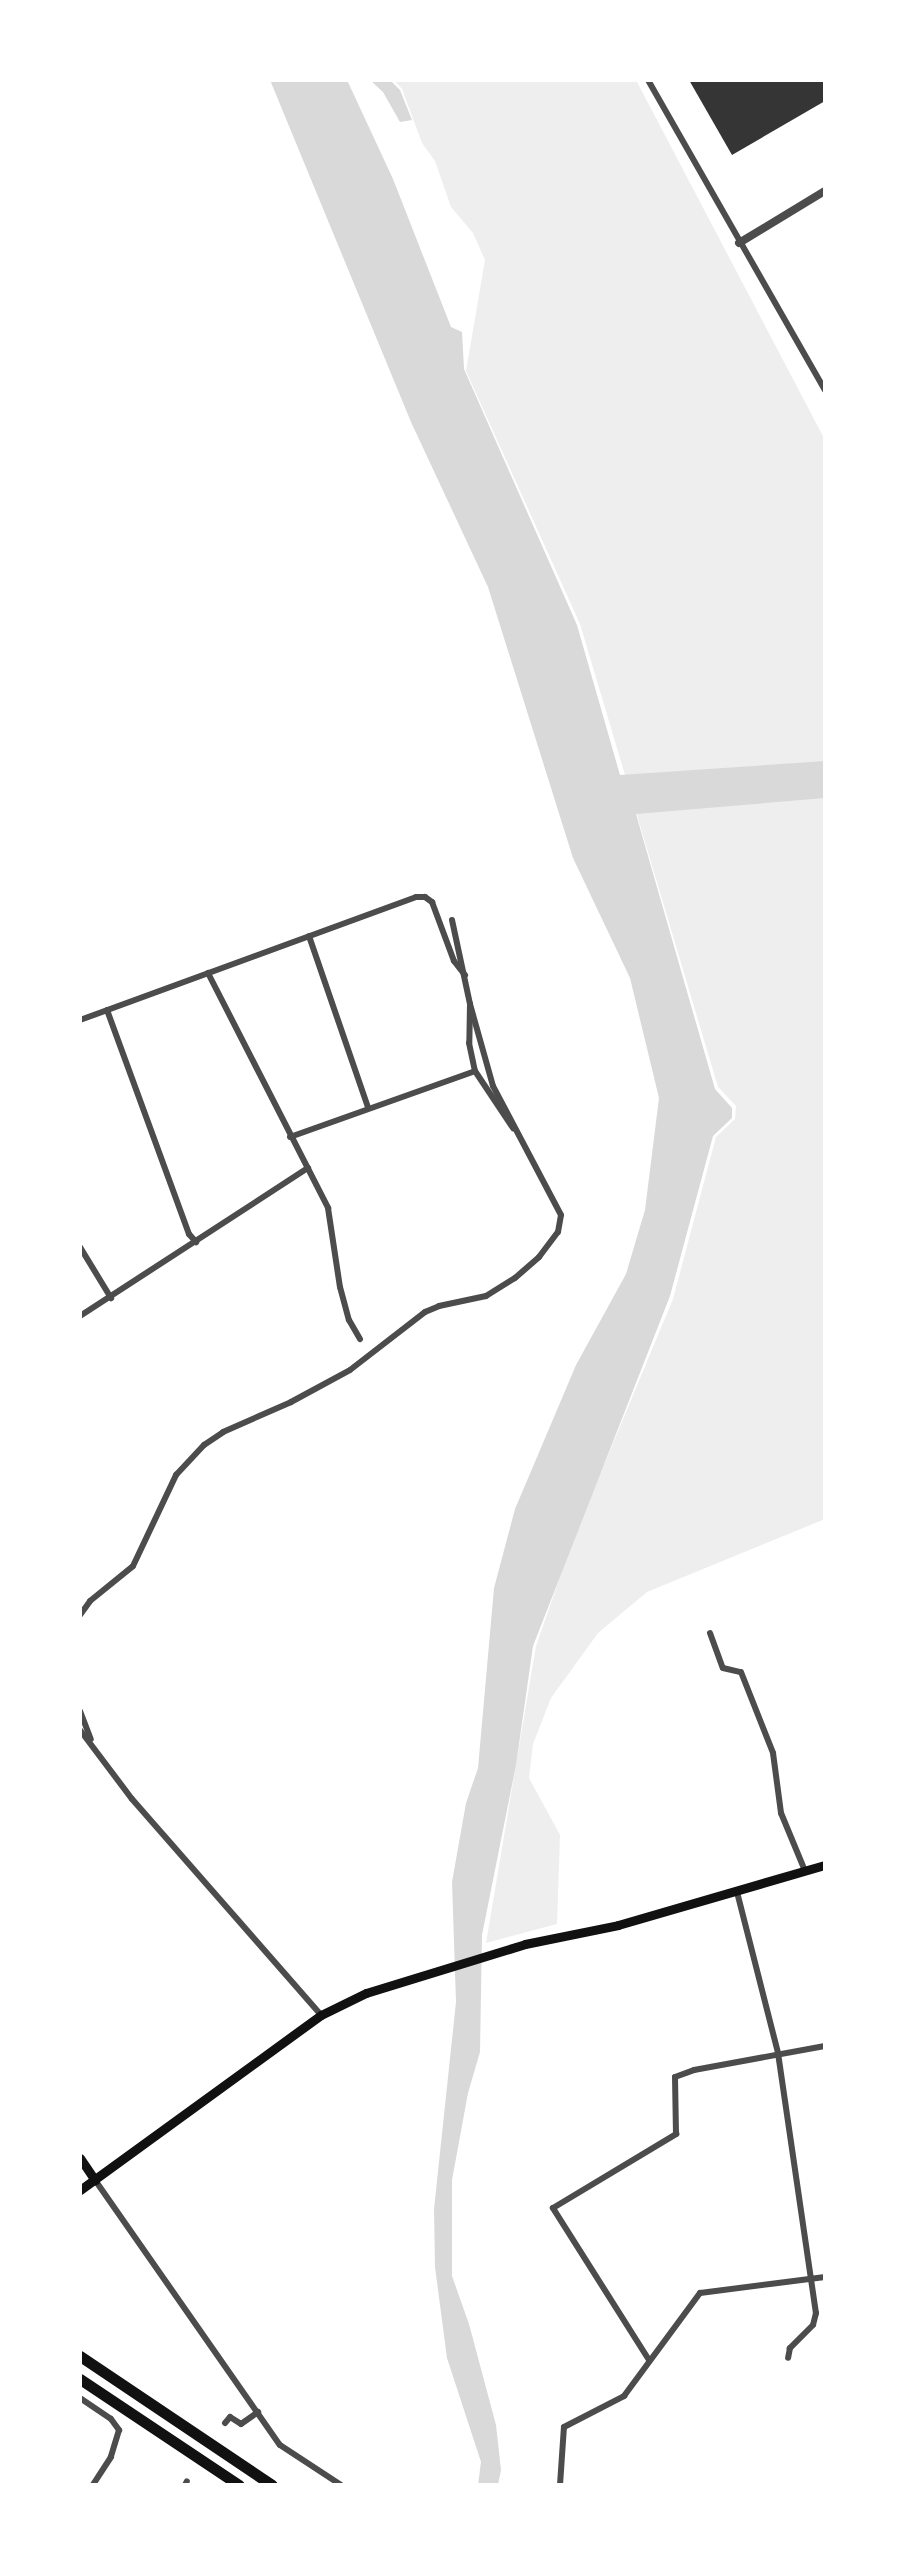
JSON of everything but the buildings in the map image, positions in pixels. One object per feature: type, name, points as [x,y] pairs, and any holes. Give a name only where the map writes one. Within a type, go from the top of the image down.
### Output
[{"type":"highway","points":[[80,2356],[272,2485]]},
{"type":"highway","points":[[80,2379],[239,2485]]},
{"type":"main road","points":[[80,2190],[321,2015],[394,1982],[525,1944],[618,1925],[825,1865]]},
{"type":"main road","points":[[80,2158],[95,2180]]},
{"type":"street","points":[[648,80],[825,390]]},
{"type":"street","points":[[739,243],[825,191]]},
{"type":"street","points":[[80,1020],[425,897],[432,902],[454,961],[465,975]]},
{"type":"street","points":[[80,1615],[90,1601],[133,1566],[176,1475],[204,1445],[223,1432],[291,1402],[350,1370],[425,1312],[486,1296],[539,1257],[558,1232],[561,1215],[487,1072],[452,920]]},
{"type":"street","points":[[309,936],[368,1107]]},
{"type":"street","points":[[208,973],[328,1208],[340,1287],[349,1320],[360,1339]]},
{"type":"street","points":[[470,1004],[469,1043],[475,1071],[505,1121],[519,1133]]},
{"type":"street","points":[[107,1010],[189,1234],[196,1242]]},
{"type":"street","points":[[290,1137],[475,1071]]},
{"type":"street","points":[[80,1316],[308,1168]]},
{"type":"street","points":[[80,1247],[111,1298]]},
{"type":"street","points":[[710,1633],[723,1668],[741,1672],[773,1753],[781,1813],[805,1871]]},
{"type":"street","points":[[80,1711],[93,1743]]},
{"type":"street","points":[[80,1730],[93,1743],[132,1799],[321,2015]]},
{"type":"street","points":[[737,1892],[778,2053],[816,2313],[813,2325],[790,2348],[788,2358]]},
{"type":"street","points":[[649,2360],[553,2208],[676,2134],[675,2077],[778,2053],[825,2046]]},
{"type":"street","points":[[95,2180],[280,2445],[341,2485]]},
{"type":"street","points":[[560,2485],[564,2427],[624,2396],[700,2293],[825,2277]]},
{"type":"street","points":[[80,2398],[111,2419],[119,2430],[111,2457],[93,2485]]},
{"type":"street","points":[[225,2423],[230,2417],[241,2424],[258,2412]]},
{"type":"shaded area","points":[[270,80],[347,80],[393,179],[451,327],[462,332],[464,369],[577,625],[620,775],[825,761],[825,798],[636,814],[715,1089],[732,1108],[732,1118],[713,1136],[670,1296],[533,1646],[516,1765],[482,1935],[480,2052],[468,2093],[452,2180],[452,2276],[469,2324],[496,2425],[501,2470],[498,2485],[478,2485],[481,2462],[447,2358],[435,2267],[434,2209],[456,2002],[452,1882],[466,1803],[478,1768],[494,1588],[515,1509],[576,1365],[626,1274],[645,1210],[659,1098],[630,978],[573,858],[488,587],[411,422]]},
{"type":"shaded area","points":[[370,80],[390,80],[400,90],[412,120],[400,122],[383,92]]},
{"type":"shaded area","points":[[394,80],[636,80],[825,440],[825,1519],[647,1592],[598,1633],[551,1698],[533,1744],[529,1778],[560,1835],[557,1924],[486,1943],[536,1646],[574,1537],[673,1299],[716,1137],[735,1119],[736,1106],[718,1087],[580,624],[466,371],[485,260],[473,233],[451,207],[435,161],[422,143],[402,89]]}]
